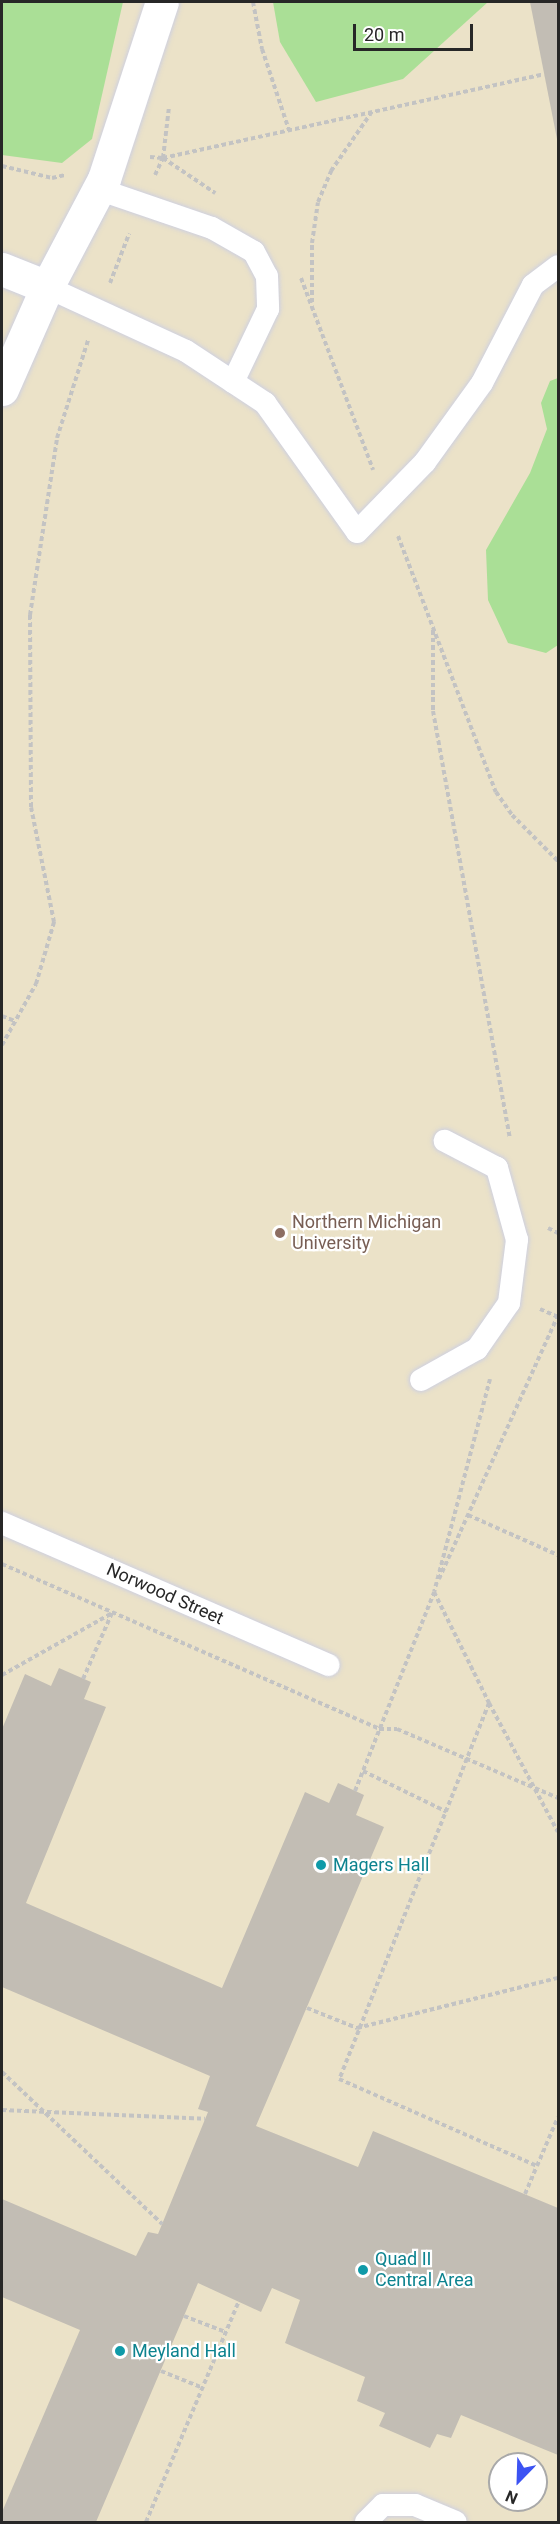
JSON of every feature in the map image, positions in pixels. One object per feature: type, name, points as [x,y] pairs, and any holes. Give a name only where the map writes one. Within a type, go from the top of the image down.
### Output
[{"type":"street","points":[[2,389],[47,287],[98,189],[112,155],[162,2]]},
{"type":"street","points":[[2,269],[47,287]]},
{"type":"lane","points":[[98,189],[212,228],[255,252],[267,276],[268,309],[233,382]]},
{"type":"lane","points":[[47,287],[186,351],[265,403],[357,532],[425,462],[482,383],[533,285],[558,266]]},
{"type":"lane","points":[[421,1380],[477,1349],[509,1303],[517,1240],[497,1168],[445,1141]]},
{"type":"lane","name":"Norwood Street","points":[[2,1523],[328,1665]]},
{"type":"lane","points":[[366,2523],[383,2505],[416,2505],[456,2523]]},
{"type":"path","points":[[253,2],[262,49],[289,130]]},
{"type":"path","points":[[2,166],[52,178],[112,155],[163,158],[544,74]]},
{"type":"path","points":[[2,1045],[36,984],[54,922],[31,807],[30,615],[57,438],[99,309],[140,204],[163,158],[170,103]]},
{"type":"path","points":[[311,306],[312,243],[318,202],[331,171],[373,111]]},
{"type":"path","points":[[433,630],[433,711],[449,814],[484,986],[505,1125],[513,1146]]},
{"type":"path","points":[[2,1016],[15,1021]]},
{"type":"path","points":[[355,1791],[434,1592],[558,1316]]},
{"type":"path","points":[[493,1369],[434,1592],[489,1703],[558,1832]]},
{"type":"path","points":[[468,1515],[558,1555]]},
{"type":"path","points":[[2,1564],[379,1729],[397,1729],[558,1798]]},
{"type":"path","points":[[2,1675],[112,1613]]},
{"type":"path","points":[[83,1679],[112,1613]]},
{"type":"path","points":[[489,1703],[469,1760],[357,2028],[339,2079],[537,2166]]},
{"type":"path","points":[[363,1771],[447,1812]]},
{"type":"path","points":[[307,2008],[357,2028],[558,1977]]},
{"type":"path","points":[[2,2072],[162,2224]]},
{"type":"path","points":[[2,2110],[205,2118]]},
{"type":"path","points":[[525,2194],[558,2117]]},
{"type":"path","points":[[146,2523],[239,2301]]},
{"type":"path","points":[[184,2316],[226,2332]]},
{"type":"path","points":[[161,2371],[203,2388]]},
{"type":"shaded area","name":"Northern Michigan University","points":[[2,2],[558,2],[558,2522],[2,2522]]},
{"type":"green space","points":[[2,2],[123,2],[92,139],[62,163],[2,155]]},
{"type":"green space","points":[[273,2],[488,2],[403,79],[316,102],[280,42]]},
{"type":"green space","points":[[558,378],[558,645],[546,653],[508,643],[488,600],[486,550],[530,473],[547,429],[541,403],[550,381]]},
{"type":"building","points":[[530,2],[558,2],[558,139],[557,139]]},
{"type":"building","points":[[59,1668],[91,1682],[84,1699],[106,1707],[26,1903],[222,1988],[305,1792],[329,1803],[338,1783],[364,1795],[356,1815],[384,1827],[256,2126],[358,2167],[373,2131],[558,2208],[558,2455],[461,2415],[451,2438],[437,2434],[430,2448],[379,2426],[385,2413],[357,2401],[365,2377],[285,2343],[300,2300],[272,2288],[261,2312],[198,2283],[96,2522],[2,2522],[2,2512],[80,2330],[2,2297],[2,2199],[136,2256],[148,2232],[158,2234],[208,2112],[198,2109],[210,2076],[2,1987],[2,1729],[25,1674],[51,1686]]},
{"type":"place","name":"Northern Michigan University","points":[[280,1233]]},
{"type":"place","name":"Magers Hall","points":[[321,1865]]},
{"type":"place","name":"Quad II Central Area","points":[[363,2270]]},
{"type":"place","name":"Meyland Hall","points":[[120,2351]]}]
